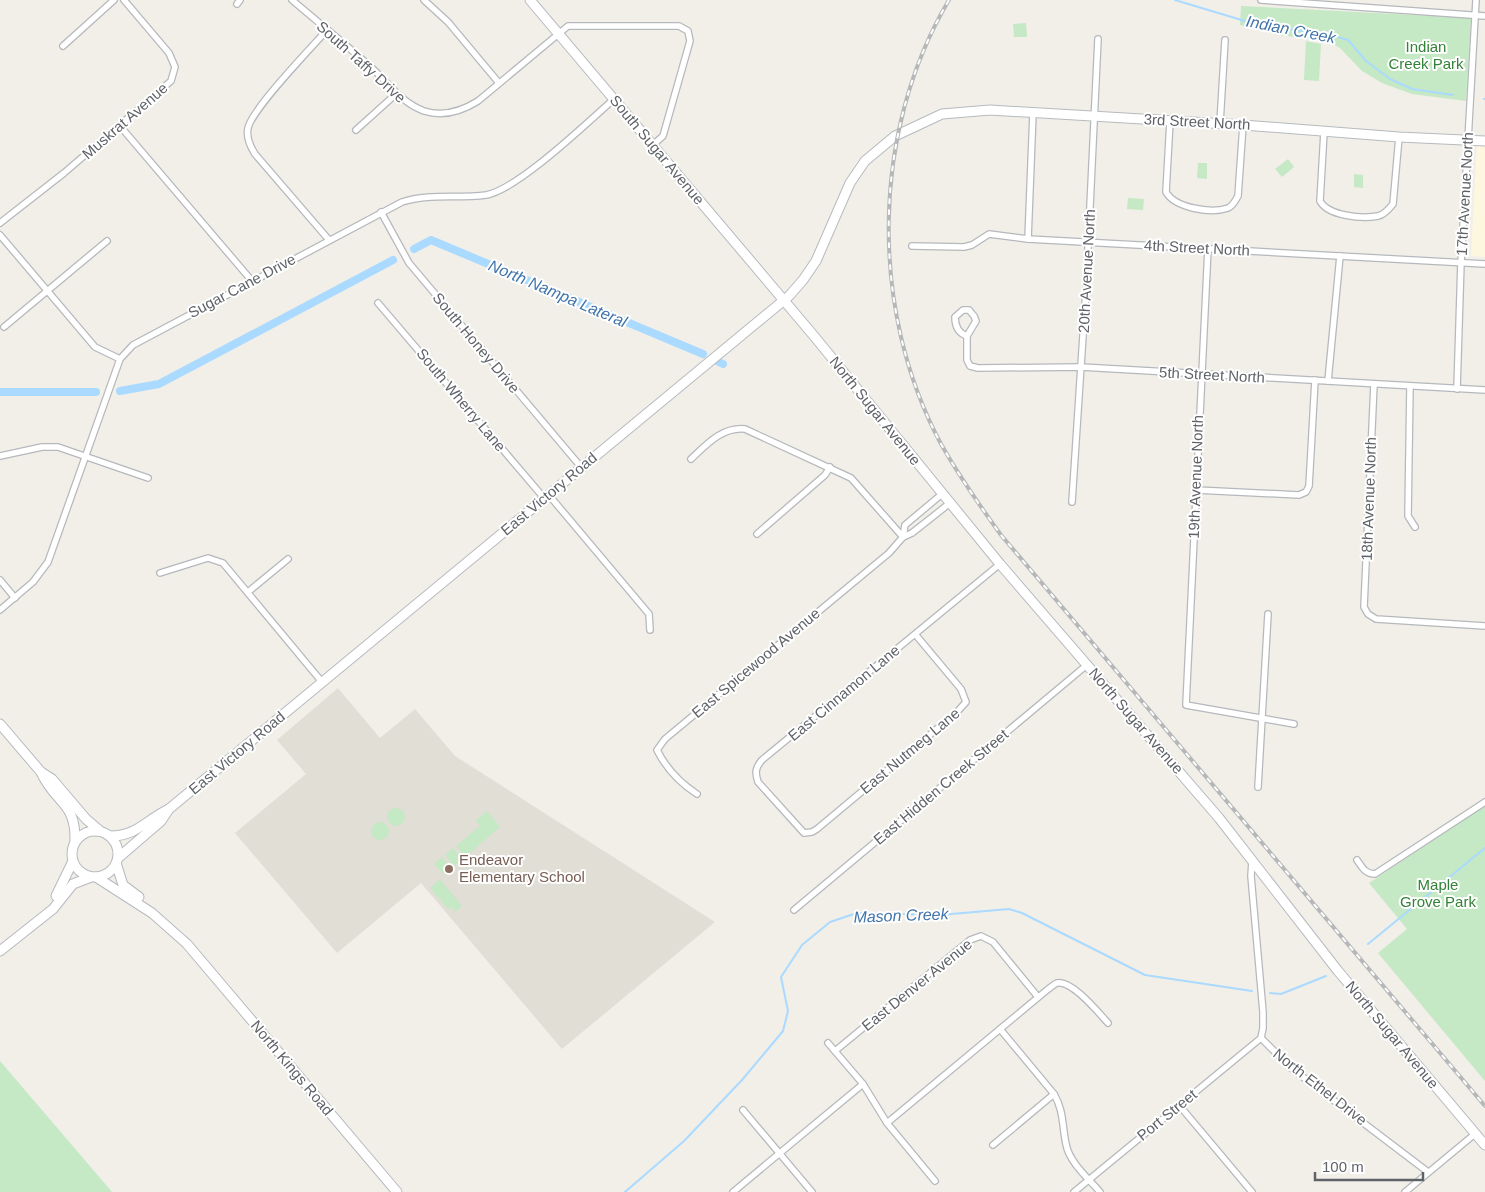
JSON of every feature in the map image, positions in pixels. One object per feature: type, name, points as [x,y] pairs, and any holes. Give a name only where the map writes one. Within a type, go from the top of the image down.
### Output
[{"type":"street","points":[[63,46],[114,0]]},
{"type":"street","name":"Muskrat Avenue","points":[[0,223],[166,87],[174,75],[175,67],[169,53],[124,0]]},
{"type":"street","name":"South Taffy Drive","points":[[292,0],[373,69],[396,94],[425,112],[453,112],[478,101],[568,26],[679,26],[688,32],[690,41],[663,136],[654,145]]},
{"type":"street","points":[[424,0],[448,22],[500,83]]},
{"type":"street","name":"South Sugar Avenue","points":[[530,0],[783,300]]},
{"type":"street","points":[[1261,0],[1350,3],[1485,16]]},
{"type":"street","name":"17th Avenue North","points":[[1457,389],[1461,262],[1476,0]]},
{"type":"street","points":[[326,30],[255,113],[248,130],[250,145],[255,154],[328,240]]},
{"type":"street","name":"20th Avenue North","points":[[1072,502],[1089,242],[1098,39]]},
{"type":"street","points":[[1220,124],[1225,40]]},
{"type":"street","points":[[356,130],[396,94]]},
{"type":"street","name":"Sugar Cane Drive","points":[[0,610],[33,582],[48,562],[120,359],[126,352],[143,338],[381,212],[415,197],[486,195],[509,187],[614,99]]},
{"type":"street","name":"3rd Street North","points":[[884,143],[911,126],[942,114],[957,111],[990,110],[1485,141]]},
{"type":"street","points":[[1028,238],[1033,113]]},
{"type":"street","points":[[1170,121],[1166,192],[1171,200],[1177,204],[1214,210],[1234,205],[1238,196],[1243,125]]},
{"type":"street","points":[[120,126],[252,281]]},
{"type":"street","points":[[1324,132],[1320,201],[1332,213],[1351,215],[1378,216],[1393,204],[1399,137]]},
{"type":"street","name":"East Victory Road","points":[[110,836],[128,835],[135,832],[156,815],[169,809],[783,300],[803,280],[816,261],[850,183],[865,161],[884,143]]},
{"type":"street","name":"South Honey Drive","points":[[381,212],[409,263],[582,467]]},
{"type":"street","name":"4th Street North","points":[[912,246],[964,247],[972,245],[989,234],[1089,242],[1485,264]]},
{"type":"street","points":[[0,235],[95,346],[120,359]]},
{"type":"street","points":[[4,327],[107,241]]},
{"type":"street","name":"19th Avenue North","points":[[1208,248],[1200,374],[1186,704],[1262,718]]},
{"type":"street","points":[[1328,381],[1340,256]]},
{"type":"street","name":"North Sugar Avenue","points":[[783,300],[1000,564],[1088,664],[1252,859],[1338,971],[1485,1144]]},
{"type":"street","name":"South Wherry Lane","points":[[378,303],[649,614],[650,630]]},
{"type":"street","points":[[969,310],[976,321],[967,336],[957,329],[955,318],[958,313],[969,310]]},
{"type":"street","name":"5th Street North","points":[[967,336],[967,360],[970,366],[978,368],[1081,367],[1485,390]]},
{"type":"street","points":[[1196,490],[1299,495],[1306,492],[1309,486],[1315,380]]},
{"type":"street","name":"18th Avenue North","points":[[1374,384],[1364,607],[1368,614],[1376,619],[1485,626]]},
{"type":"street","points":[[1410,386],[1408,516],[1415,527]]},
{"type":"street","points":[[691,459],[725,431],[736,428],[745,429],[851,478],[903,537]]},
{"type":"street","points":[[0,456],[51,447],[86,455],[148,478]]},
{"type":"street","points":[[757,534],[825,475],[830,467]]},
{"type":"street","name":"East Spicewood Avenue","points":[[903,537],[905,525],[942,494]]},
{"type":"street","name":"East Spicewood Avenue","points":[[697,794],[685,786],[663,761],[657,750],[665,739],[889,553],[903,537],[912,533],[950,503]]},
{"type":"street","points":[[160,573],[208,558],[215,558],[223,563],[322,682]]},
{"type":"street","points":[[248,592],[288,559]]},
{"type":"street","name":"East Cinnamon Lane","points":[[808,833],[799,830],[758,782],[755,773],[757,767],[1000,564]]},
{"type":"street","points":[[0,580],[14,598]]},
{"type":"street","points":[[1258,787],[1268,614]]},
{"type":"street","name":"East Nutmeg Lane","points":[[808,833],[817,829],[957,712],[966,702],[961,689],[915,634]]},
{"type":"street","name":"East Hidden Creek Street","points":[[794,910],[1088,664]]},
{"type":"street","points":[[1262,718],[1294,724]]},
{"type":"street","points":[[0,724],[41,772],[52,779],[86,819],[100,831],[110,836],[117,846],[117,861],[108,873],[73,884],[53,909],[0,951]]},
{"type":"street","points":[[41,772],[46,784],[72,814],[75,841],[72,854],[73,861],[79,871],[93,877]]},
{"type":"street","points":[[1357,860],[1363,869],[1370,874],[1375,874],[1485,802]]},
{"type":"street","name":"East Victory Road","points":[[117,861],[161,821],[169,809]]},
{"type":"street","points":[[75,841],[86,832],[100,831]]},
{"type":"street","name":"North Ethel Drive","points":[[1252,859],[1251,876],[1264,1028],[1261,1038],[1291,1068],[1428,1172]]},
{"type":"street","points":[[30,926],[58,894],[73,861]]},
{"type":"street","name":"North Kings Road","points":[[117,861],[123,885],[165,915],[179,930],[187,944]]},
{"type":"street","name":"North Kings Road","points":[[93,877],[152,913],[187,944],[397,1192]]},
{"type":"street","name":"East Denver Avenue","points":[[835,1052],[970,940],[981,936],[992,942],[1038,996]]},
{"type":"street","points":[[887,1123],[1038,996],[1058,983],[1066,984],[1076,990],[1108,1023]]},
{"type":"street","points":[[1000,1029],[1061,1105],[1066,1144],[1072,1159],[1100,1192]]},
{"type":"street","name":"Port Street","points":[[1074,1192],[1261,1038]]},
{"type":"street","points":[[828,1042],[863,1084],[887,1123],[934,1181]]},
{"type":"street","points":[[733,1192],[863,1084]]},
{"type":"street","points":[[993,1145],[1054,1094]]},
{"type":"street","points":[[1179,1106],[1252,1192]]},
{"type":"street","points":[[743,1110],[812,1192]]},
{"type":"street","points":[[1405,1192],[1476,1133]]},
{"type":"shaded area","points":[[1477,144],[1485,144],[1485,257],[1471,256]]},
{"type":"shaded area","name":"Endeavor Elementary School","points":[[338,688],[380,738],[415,709],[455,756],[715,922],[562,1049],[421,883],[337,953],[235,833],[306,774],[277,740]]},
{"type":"green space","name":"Indian Creek Park","points":[[1241,6],[1471,18],[1466,101],[1412,94],[1382,83],[1362,71],[1340,48],[1327,41],[1279,35],[1240,25]]},
{"type":"green space","points":[[1026,23],[1027,37],[1014,37],[1013,24]]},
{"type":"green space","points":[[1306,41],[1321,44],[1319,81],[1304,80]]},
{"type":"green space","points":[[1288,159],[1294,167],[1282,177],[1275,169]]},
{"type":"green space","points":[[1198,163],[1207,163],[1207,179],[1197,178]]},
{"type":"green space","points":[[1354,174],[1363,175],[1363,188],[1354,187]]},
{"type":"green space","points":[[1128,198],[1144,199],[1143,210],[1127,209]]},
{"type":"green space","name":"Maple Grove Park","points":[[1485,806],[1485,1081],[1378,953],[1407,929],[1369,883]]},
{"type":"green space","points":[[396,808],[402,811],[405,817],[402,823],[396,826],[390,823],[387,817],[390,811]]},
{"type":"green space","points":[[487,811],[500,827],[465,857],[456,846],[480,826],[476,820]]},
{"type":"green space","points":[[380,822],[386,825],[389,831],[386,837],[380,840],[374,837],[371,831],[374,825]]},
{"type":"green space","points":[[453,848],[462,859],[454,866],[445,855]]},
{"type":"green space","points":[[442,857],[451,868],[443,874],[434,864]]},
{"type":"green space","points":[[440,879],[462,906],[455,912],[451,907],[448,909],[430,888]]},
{"type":"green space","points":[[0,1061],[112,1192],[0,1192]]},
{"type":"waterway","name":"Indian Creek","points":[[1175,0],[1255,24],[1330,35],[1348,40],[1366,61],[1390,79],[1412,89],[1453,95]]},
{"type":"waterway","name":"North Nampa Lateral","points":[[414,249],[431,240],[703,354]]},
{"type":"waterway","name":"North Nampa Lateral","points":[[120,391],[159,384],[393,260]]},
{"type":"waterway","name":"North Nampa Lateral","points":[[717,361],[723,364]]},
{"type":"waterway","name":"North Nampa Lateral","points":[[0,392],[96,392]]},
{"type":"waterway","name":"Mason Creek","points":[[1368,944],[1485,848]]},
{"type":"waterway","name":"Mason Creek","points":[[625,1192],[684,1141],[742,1080],[783,1031],[788,1011],[781,977],[802,945],[830,922],[857,913],[940,915],[1009,909],[1022,913],[1145,975],[1252,991]]},
{"type":"waterway","name":"Mason Creek","points":[[1270,993],[1281,994],[1326,976]]},
{"type":"railway","points":[[949,0],[923,51],[905,106],[893,163],[889,221],[891,279],[901,337],[917,392],[941,444],[970,491],[1001,535],[1485,1106]]},
{"type":"place","name":"Endeavor Elementary School","points":[[449,869]]}]
